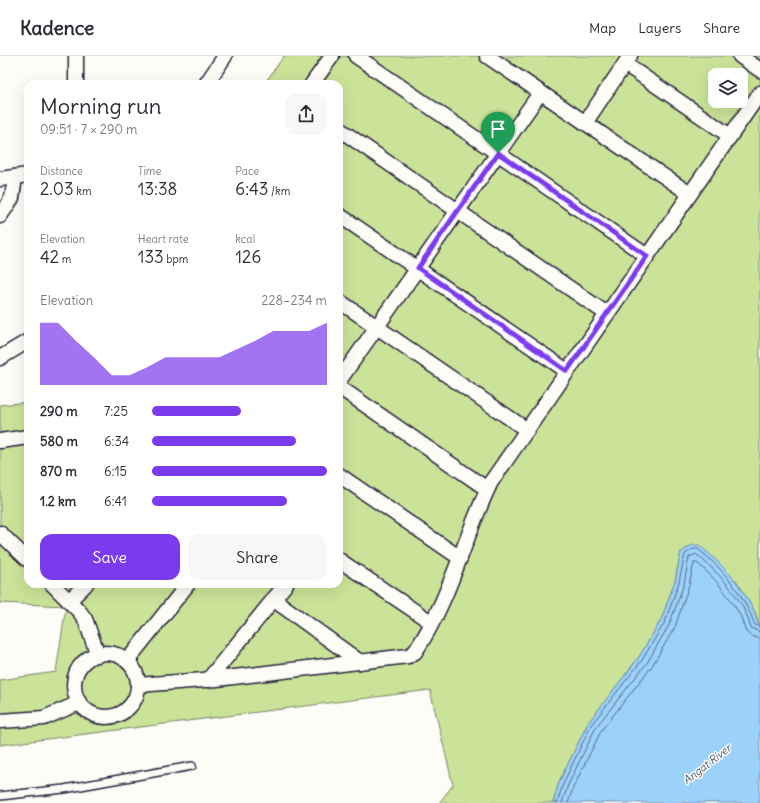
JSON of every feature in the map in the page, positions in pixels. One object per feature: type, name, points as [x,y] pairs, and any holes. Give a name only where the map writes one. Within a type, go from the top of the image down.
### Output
[{"type":"street","points":[[76,56],[76,80]]},
{"type":"street","points":[[209,80],[226,56]]},
{"type":"street","points":[[315,80],[332,56]]},
{"type":"street","points":[[356,56],[647,256]]},
{"type":"street","points":[[488,56],[540,93],[690,194]]},
{"type":"street","points":[[740,56],[760,70]]},
{"type":"street","points":[[585,123],[628,60],[730,136]]},
{"type":"street","points":[[343,375],[540,93]]},
{"type":"street","points":[[138,685],[208,680],[408,656],[418,648],[460,558],[476,514],[488,489],[567,371],[760,93]]},
{"type":"street","points":[[343,132],[607,314]]},
{"type":"street","points":[[0,179],[22,176]]},
{"type":"street","points":[[0,216],[12,198],[22,176]]},
{"type":"street","points":[[343,218],[567,371]]},
{"type":"street","points":[[343,304],[527,430]]},
{"type":"street","points":[[0,358],[24,343]]},
{"type":"street","points":[[343,390],[488,489]]},
{"type":"street","points":[[0,441],[24,438]]},
{"type":"street","points":[[343,478],[460,558]]},
{"type":"street","points":[[0,533],[24,556]]},
{"type":"street","points":[[343,563],[431,622]]},
{"type":"street","points":[[56,588],[85,619],[98,655]]},
{"type":"street","points":[[69,601],[82,588]]},
{"type":"street","points":[[126,661],[185,588]]},
{"type":"street","points":[[208,680],[283,588]]},
{"type":"street","points":[[273,600],[360,662]]},
{"type":"street","points":[[113,654],[126,661],[135,670],[138,685],[135,699],[130,707],[122,713],[113,716],[104,717],[94,715],[86,710],[79,703],[74,689],[76,676],[86,660],[98,655],[113,654]]},
{"type":"street","points":[[0,721],[44,718],[79,703]]},
{"type":"lane","points":[[0,796],[64,789],[192,766]]},
{"type":"green space","points":[[284,56],[760,56],[760,630],[755,612],[736,580],[681,552],[675,581],[661,620],[639,657],[588,723],[559,782],[553,803],[439,803],[453,785],[430,690],[0,745],[0,680],[56,672],[66,606],[0,603],[0,405],[24,402],[24,588],[343,588],[343,80],[267,80]]},
{"type":"water","name":"Angat River","points":[[692,545],[699,545],[719,563],[737,583],[756,616],[760,630],[760,803],[553,803],[559,782],[588,723],[639,657],[661,620],[675,581],[681,552]]},
{"type":"route","points":[[498,153],[647,256],[567,371],[418,268],[498,153]]}]
